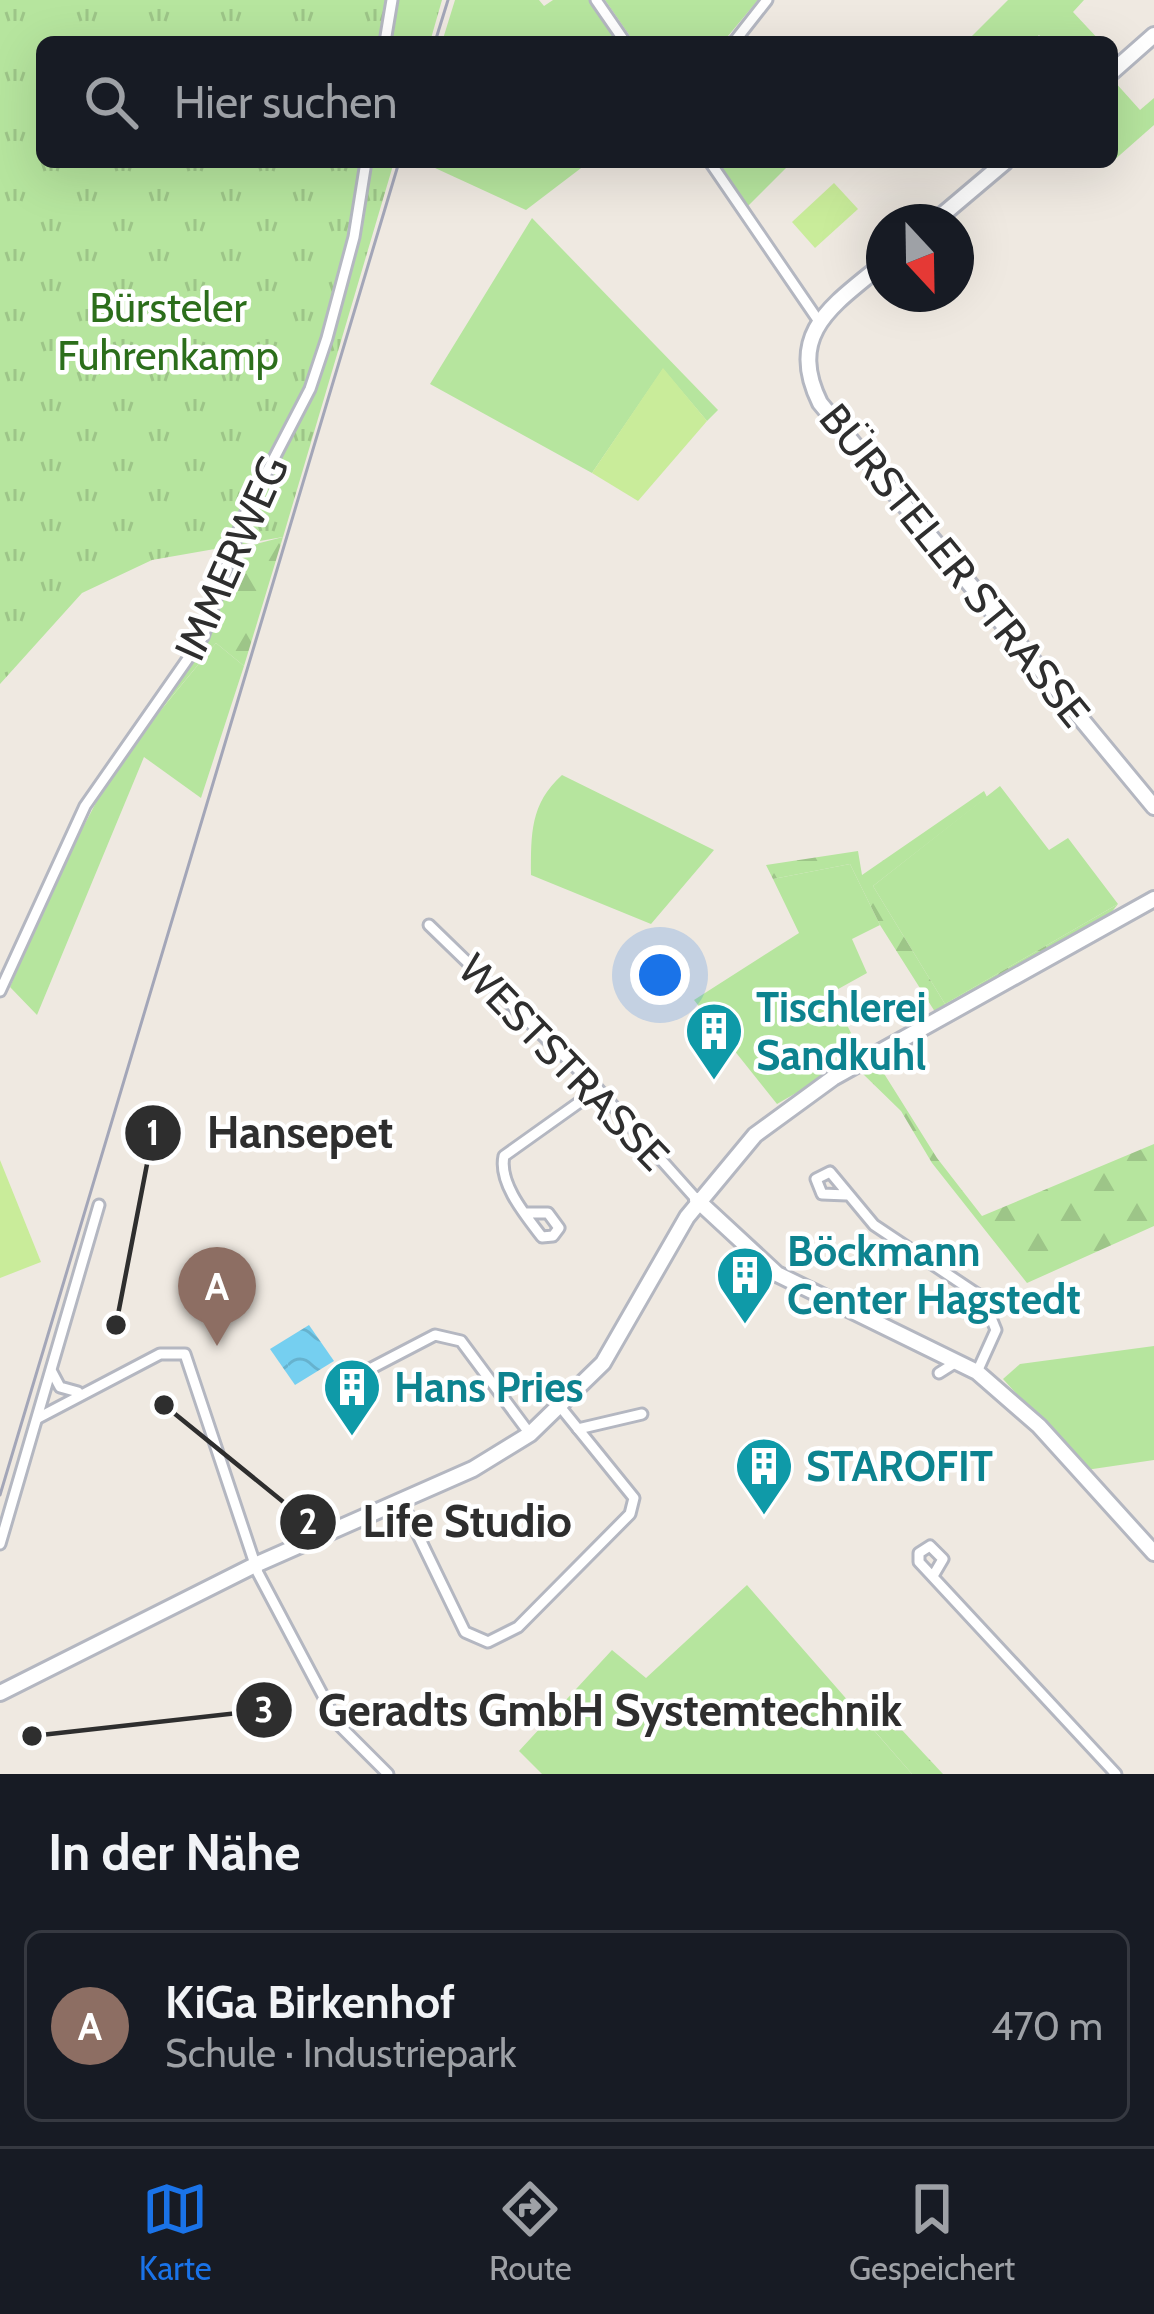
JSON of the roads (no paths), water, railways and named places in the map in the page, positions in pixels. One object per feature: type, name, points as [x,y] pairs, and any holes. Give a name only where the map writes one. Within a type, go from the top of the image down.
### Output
[{"type":"street","points":[[386,36],[392,0]]},
{"type":"street","points":[[596,0],[622,36]]},
{"type":"street","points":[[739,36],[767,0]]},
{"type":"street","points":[[1118,67],[1154,35]]},
{"type":"street","name":"IMMERWEG","points":[[0,991],[85,806],[202,637],[243,518],[310,389],[354,237],[365,168]]},
{"type":"street","points":[[714,168],[818,320],[866,279]]},
{"type":"street","points":[[955,204],[998,168]]},
{"type":"street","name":"BÜRSTELER STRASSE","points":[[818,320],[807,368],[820,403],[1154,807]]},
{"type":"street","points":[[0,1694],[255,1565],[473,1469],[530,1434],[562,1409],[626,1330],[698,1200],[736,1152],[809,1093],[1154,899]]},
{"type":"street","name":"WESTSTRASSE","points":[[429,925],[598,1089],[698,1200]]},
{"type":"street","points":[[524,1213],[506,1178],[504,1156],[598,1089]]},
{"type":"street","points":[[847,1195],[905,1249],[983,1298],[995,1330],[977,1372]]},
{"type":"street","points":[[698,1200],[777,1274],[821,1300],[977,1372],[1039,1426],[1154,1553]]},
{"type":"street","points":[[0,1544],[99,1205]]},
{"type":"street","points":[[364,1372],[435,1334],[448,1335],[461,1341],[530,1434]]},
{"type":"street","points":[[38,1418],[170,1350],[185,1354],[255,1565],[338,1724],[388,1774]]},
{"type":"street","points":[[940,1373],[958,1360]]},
{"type":"street","points":[[52,1372],[69,1393],[83,1391]]},
{"type":"street","points":[[400,1500],[465,1632],[477,1640],[500,1637],[539,1608],[630,1514],[634,1498],[625,1480],[562,1409]]},
{"type":"street","points":[[578,1429],[642,1414]]},
{"type":"street","points":[[933,1576],[1116,1774]]},
{"type":"water","points":[[309,1325],[334,1361],[295,1385],[270,1349]]},
{"type":"railway","points":[[437,36],[448,0]]},
{"type":"railway","points":[[0,1495],[397,168]]},
{"type":"place","name":"Tischlerei Sandkuhl","points":[[714,1082]]},
{"type":"place","name":"Hansepet","points":[[116,1325]]},
{"type":"place","name":"Böckmann Center Hagstedt","points":[[745,1326]]},
{"type":"place","name":"KiGa Birkenhof","points":[[217,1346]]},
{"type":"place","name":"Life Studio","points":[[164,1405]]},
{"type":"place","name":"Hans Pries","points":[[352,1438]]},
{"type":"place","name":"STAROFIT","points":[[764,1517]]},
{"type":"place","name":"Geradts GmbH Systemtechnik","points":[[32,1736]]},
{"type":"park label","name":"Bürsteler Fuhrenkamp","points":[[168,331]]}]
